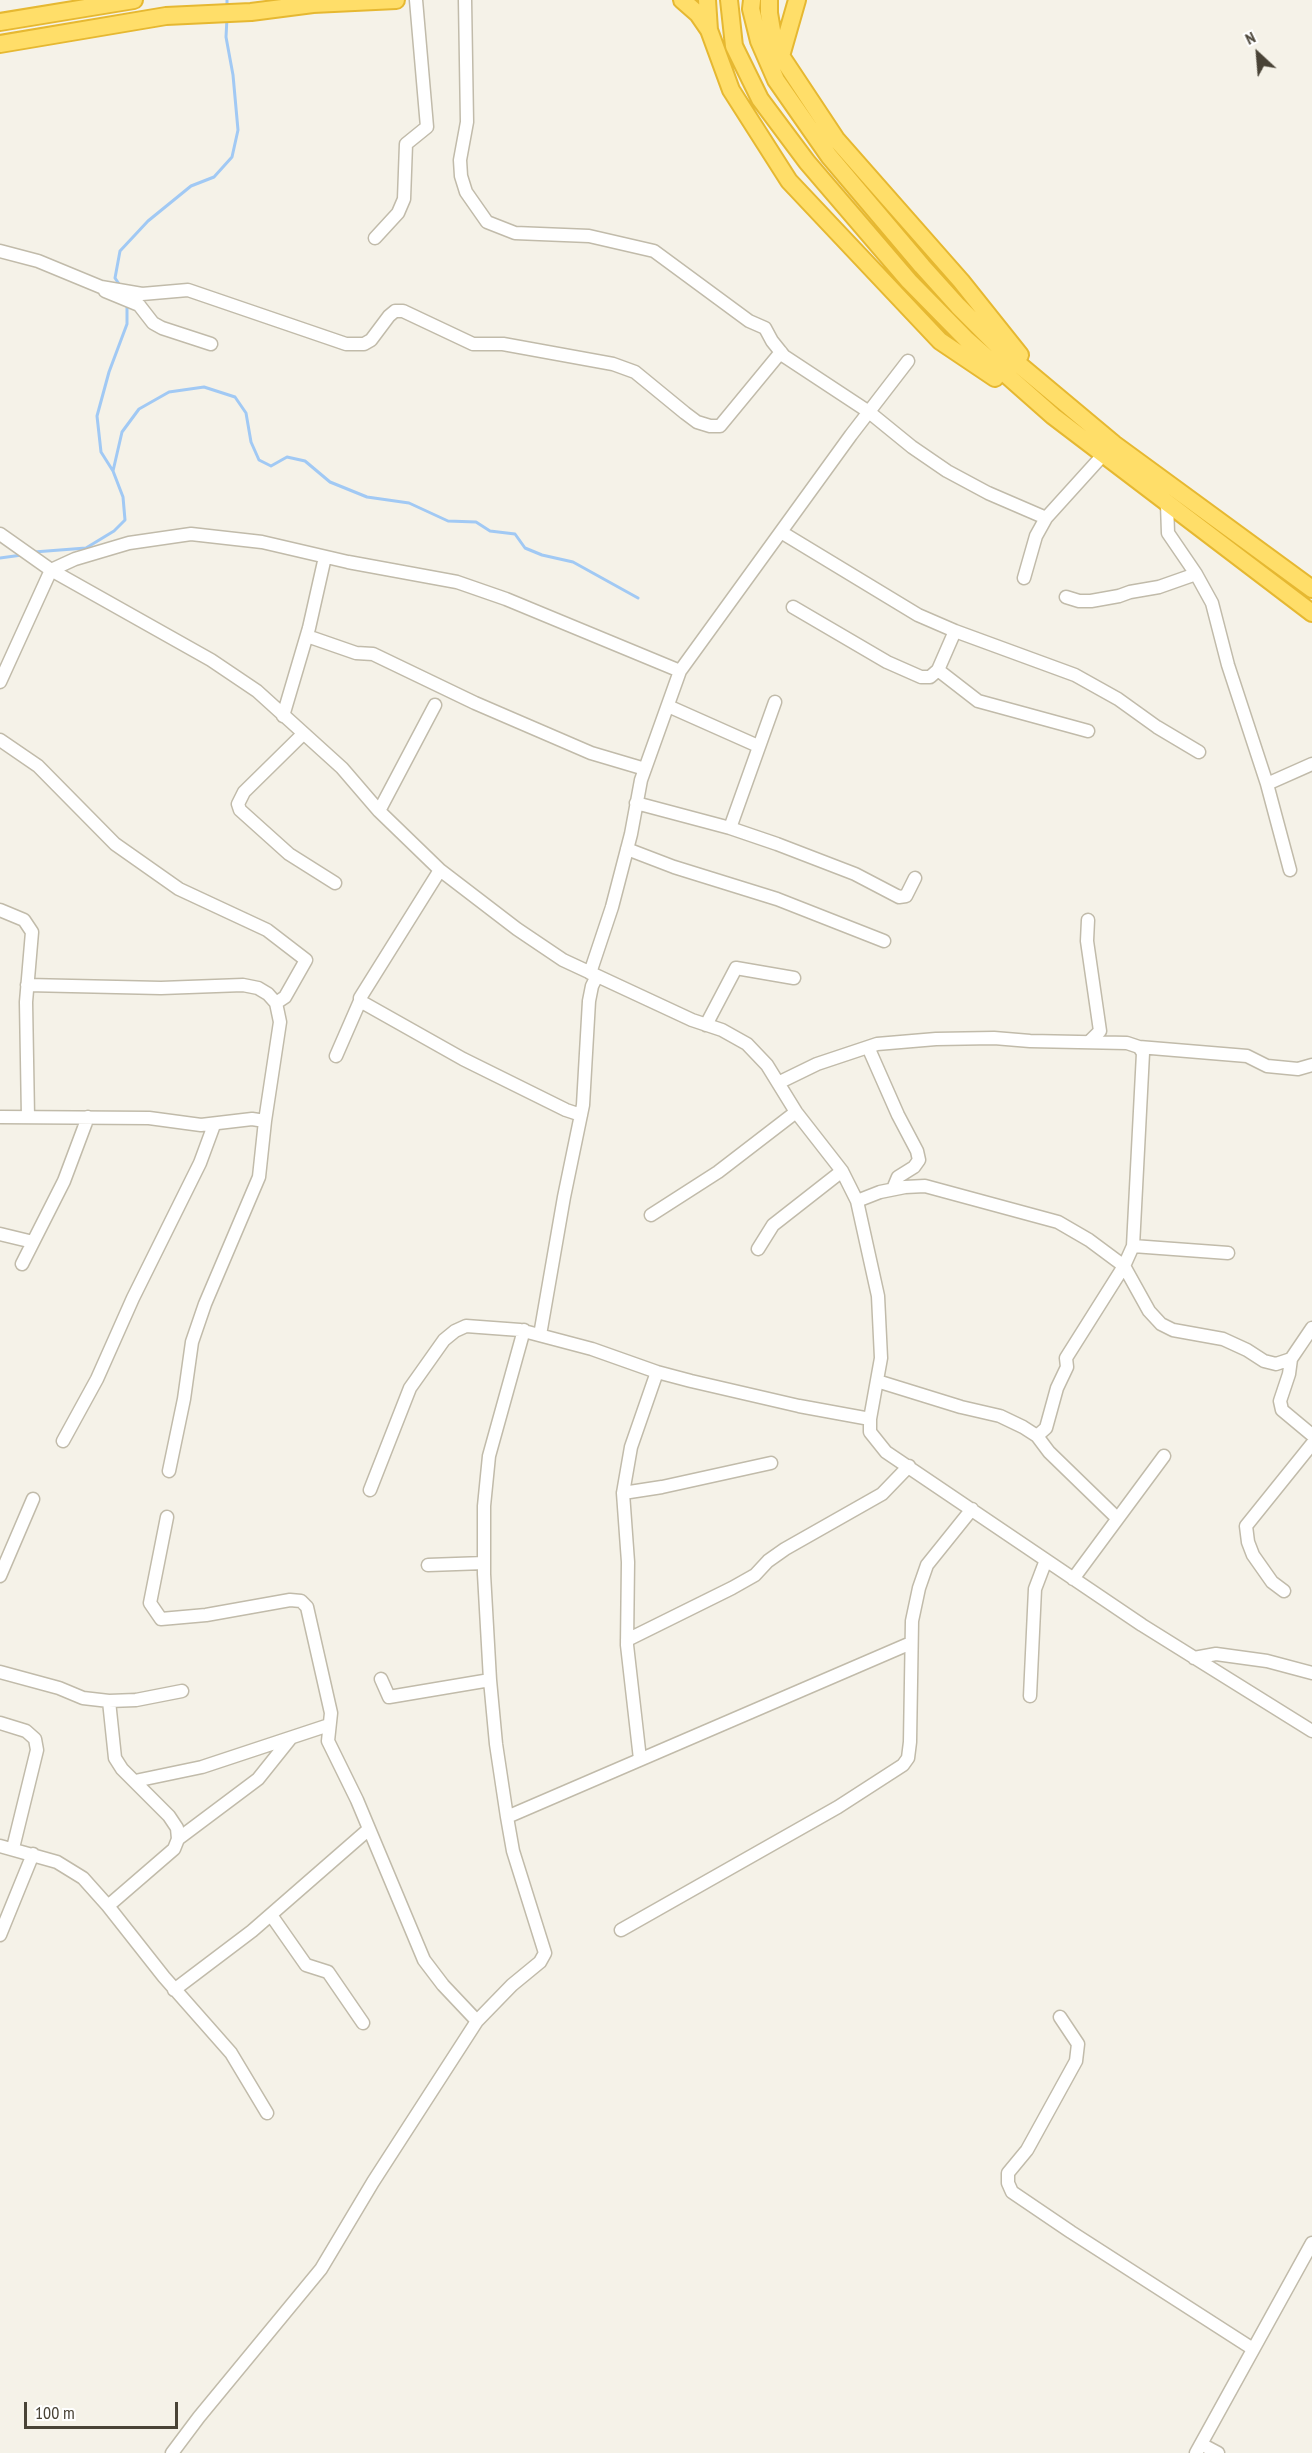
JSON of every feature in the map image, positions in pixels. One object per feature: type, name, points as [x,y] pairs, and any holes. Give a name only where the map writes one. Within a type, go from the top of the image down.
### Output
[{"type":"highway","points":[[0,22],[134,0]]},
{"type":"highway","points":[[0,44],[166,16],[251,12],[313,4],[396,0]]},
{"type":"highway","points":[[682,0],[698,14],[709,30],[731,90],[789,180],[940,341],[1053,416]]},
{"type":"highway","points":[[706,0],[709,30]]},
{"type":"highway","points":[[729,0],[734,46],[760,99],[807,162],[909,281],[967,340],[1053,416],[1312,613]]},
{"type":"highway","points":[[752,0],[751,9],[759,41],[776,80],[829,156],[922,266],[1004,352],[1051,393],[1114,444],[1312,589]]},
{"type":"highway","points":[[769,0],[774,42],[836,139],[960,281],[1051,393]]},
{"type":"highway","points":[[781,56],[797,0]]},
{"type":"street","points":[[375,238],[398,213],[404,199],[406,144],[427,127],[416,0]]},
{"type":"street","points":[[465,0],[467,122],[460,160],[461,176],[474,206],[487,222],[515,232],[589,237],[654,250],[749,321],[765,328],[781,352],[870,412],[947,471],[988,493],[1046,518]]},
{"type":"street","points":[[0,250],[38,261],[116,293],[140,300],[188,290],[346,344],[357,345],[371,340],[395,311],[403,311],[473,344],[503,344],[613,364],[635,372],[697,422],[710,426],[720,426],[781,352]]},
{"type":"street","points":[[140,300],[153,323],[211,345]]},
{"type":"street","points":[[540,1335],[581,1115],[589,1001],[594,974],[627,849],[645,769],[680,670],[908,361]]},
{"type":"street","points":[[1024,578],[1036,537],[1046,518],[1103,455]]},
{"type":"street","points":[[1167,504],[1168,533],[1196,574],[1212,603],[1228,664],[1267,784],[1290,870]]},
{"type":"street","points":[[781,532],[891,600],[955,632],[1075,675],[1118,699],[1200,752]]},
{"type":"street","points":[[0,534],[51,570],[231,672],[257,691],[342,768],[380,811],[440,870],[517,929],[563,960],[706,1025],[722,1030],[747,1044],[767,1065],[796,1112],[842,1171],[857,1201],[878,1296],[881,1358],[870,1419],[870,1432],[886,1452],[1073,1579],[1312,1731]]},
{"type":"street","points":[[0,682],[51,570],[75,559],[129,543],[191,534],[262,542],[325,557],[457,582],[506,599],[680,670]]},
{"type":"street","points":[[283,716],[307,636],[325,557]]},
{"type":"street","points":[[1066,597],[1079,601],[1110,598],[1159,587],[1196,574]]},
{"type":"street","points":[[793,607],[887,663],[921,677],[930,677],[938,670],[955,632]]},
{"type":"street","points":[[307,636],[356,653],[373,654],[476,703],[591,753],[645,769]]},
{"type":"street","points":[[938,670],[978,701],[1088,730]]},
{"type":"street","points":[[730,828],[775,702]]},
{"type":"street","points":[[380,811],[435,705]]},
{"type":"street","points":[[668,706],[758,746]]},
{"type":"street","points":[[303,734],[244,792],[238,804],[240,810],[289,854],[335,883]]},
{"type":"street","points":[[0,740],[38,766],[115,844],[179,889],[267,930],[306,960],[276,998],[280,1022],[259,1176],[192,1342],[184,1399],[169,1471]]},
{"type":"street","points":[[1267,784],[1312,764]]},
{"type":"street","points":[[636,803],[730,828],[826,862],[899,897],[906,896],[915,878]]},
{"type":"street","points":[[627,849],[674,867],[777,899],[884,941]]},
{"type":"street","points":[[336,1056],[360,998],[440,870]]},
{"type":"street","points":[[0,910],[24,921],[32,932],[27,986],[28,1117]]},
{"type":"street","points":[[1088,920],[1086,941],[1100,1031],[1089,1042]]},
{"type":"street","points":[[706,1025],[735,968],[794,978]]},
{"type":"street","points":[[27,986],[161,988],[243,985],[258,988],[276,998]]},
{"type":"street","points":[[360,1001],[463,1059],[566,1110],[581,1115]]},
{"type":"street","points":[[778,1083],[817,1064],[877,1044],[936,1039],[983,1038],[1126,1043],[1139,1047],[1247,1056],[1268,1066],[1298,1069],[1312,1065]]},
{"type":"street","points":[[868,1047],[898,1115],[917,1151],[919,1160],[914,1167],[898,1177],[893,1189]]},
{"type":"street","points":[[1037,1436],[1046,1428],[1057,1388],[1067,1367],[1066,1358],[1124,1266],[1133,1246],[1143,1053],[1139,1047]]},
{"type":"street","points":[[651,1215],[718,1172],[796,1112]]},
{"type":"street","points":[[0,1117],[149,1118],[201,1125],[252,1119],[265,1121]]},
{"type":"street","points":[[22,1264],[76,1154],[88,1117]]},
{"type":"street","points":[[63,1441],[97,1379],[133,1298],[200,1163],[214,1125]]},
{"type":"street","points":[[758,1249],[773,1225],[842,1171]]},
{"type":"street","points":[[857,1201],[893,1189],[925,1186],[1058,1222],[1089,1240],[1124,1266],[1149,1311],[1161,1324],[1173,1330],[1223,1339],[1264,1361],[1276,1364],[1291,1359]]},
{"type":"street","points":[[0,1234],[33,1242]]},
{"type":"street","points":[[1133,1246],[1228,1253]]},
{"type":"street","points":[[370,1490],[410,1388],[444,1340],[466,1326],[524,1330],[592,1349],[657,1372],[788,1404],[870,1419]]},
{"type":"street","points":[[1312,1328],[1291,1359],[1289,1374],[1280,1401],[1282,1410],[1312,1435]]},
{"type":"street","points":[[172,2453],[321,2269],[401,2137],[477,2021],[512,1985],[540,1962],[545,1953],[513,1851],[507,1817],[496,1744],[490,1680],[484,1563],[484,1506],[489,1456],[524,1330]]},
{"type":"street","points":[[640,1759],[627,1640],[628,1562],[623,1493],[630,1447],[657,1372]]},
{"type":"street","points":[[878,1382],[961,1407],[1000,1416],[1037,1436],[1050,1452],[1117,1518]]},
{"type":"street","points":[[1284,1591],[1272,1581],[1253,1555],[1248,1542],[1246,1526],[1312,1444]]},
{"type":"street","points":[[1073,1579],[1164,1456]]},
{"type":"street","points":[[623,1493],[663,1487],[771,1463]]},
{"type":"street","points":[[627,1640],[755,1575],[768,1561],[785,1549],[882,1494],[909,1466]]},
{"type":"street","points":[[0,1576],[33,1499]]},
{"type":"street","points":[[621,1930],[838,1807],[903,1765],[908,1758],[910,1742],[912,1621],[919,1588],[927,1565],[972,1509]]},
{"type":"street","points":[[167,1516],[150,1603],[161,1618],[178,1618],[290,1600],[301,1601],[307,1607],[331,1713],[328,1741],[369,1829],[424,1960],[443,1985],[477,2021]]},
{"type":"street","points":[[1030,1696],[1035,1589],[1046,1560]]},
{"type":"street","points":[[428,1564],[484,1563]]},
{"type":"street","points":[[507,1817],[911,1643]]},
{"type":"street","points":[[1194,1658],[1216,1654],[1267,1661],[1312,1673]]},
{"type":"street","points":[[0,1672],[59,1688],[83,1698],[108,1701],[136,1700],[182,1691]]},
{"type":"street","points":[[381,1679],[389,1697],[490,1680]]},
{"type":"street","points":[[108,1701],[116,1758],[122,1769],[169,1816],[177,1828],[178,1839],[174,1849],[108,1906]]},
{"type":"street","points":[[0,1723],[26,1731],[35,1739],[37,1750],[6,1847],[57,1862],[83,1878],[108,1906],[132,1940],[231,2054],[267,2113]]},
{"type":"street","points":[[135,1781],[201,1767],[329,1725]]},
{"type":"street","points":[[178,1839],[258,1779],[291,1738]]},
{"type":"street","points":[[174,1989],[271,1915],[369,1829]]},
{"type":"street","points":[[0,1935],[33,1854]]},
{"type":"street","points":[[271,1915],[306,1965],[328,1972],[363,2023]]},
{"type":"street","points":[[1060,2017],[1078,2044],[1076,2061],[1027,2150],[1008,2173],[1008,2183],[1012,2192],[1254,2349]]},
{"type":"street","points":[[1218,2453],[1198,2449],[1312,2243]]},
{"type":"waterway","points":[[227,0],[227,9]]},
{"type":"waterway","points":[[121,287],[115,278],[120,251],[148,221],[191,186],[214,177],[232,157],[238,130],[233,75],[226,37],[227,18]]},
{"type":"waterway","points":[[34,552],[86,548],[114,531],[125,520],[123,497],[113,471],[101,452],[97,416],[109,372],[127,324],[127,304]]},
{"type":"waterway","points":[[113,471],[122,432],[139,409],[169,392],[204,387],[235,397],[246,413],[251,442],[259,460],[271,466],[287,457],[305,461],[330,482],[367,497],[409,503],[448,521],[476,522],[490,531],[515,534],[525,548],[542,555],[573,562],[638,598]]},
{"type":"waterway","points":[[0,558],[22,555]]}]
